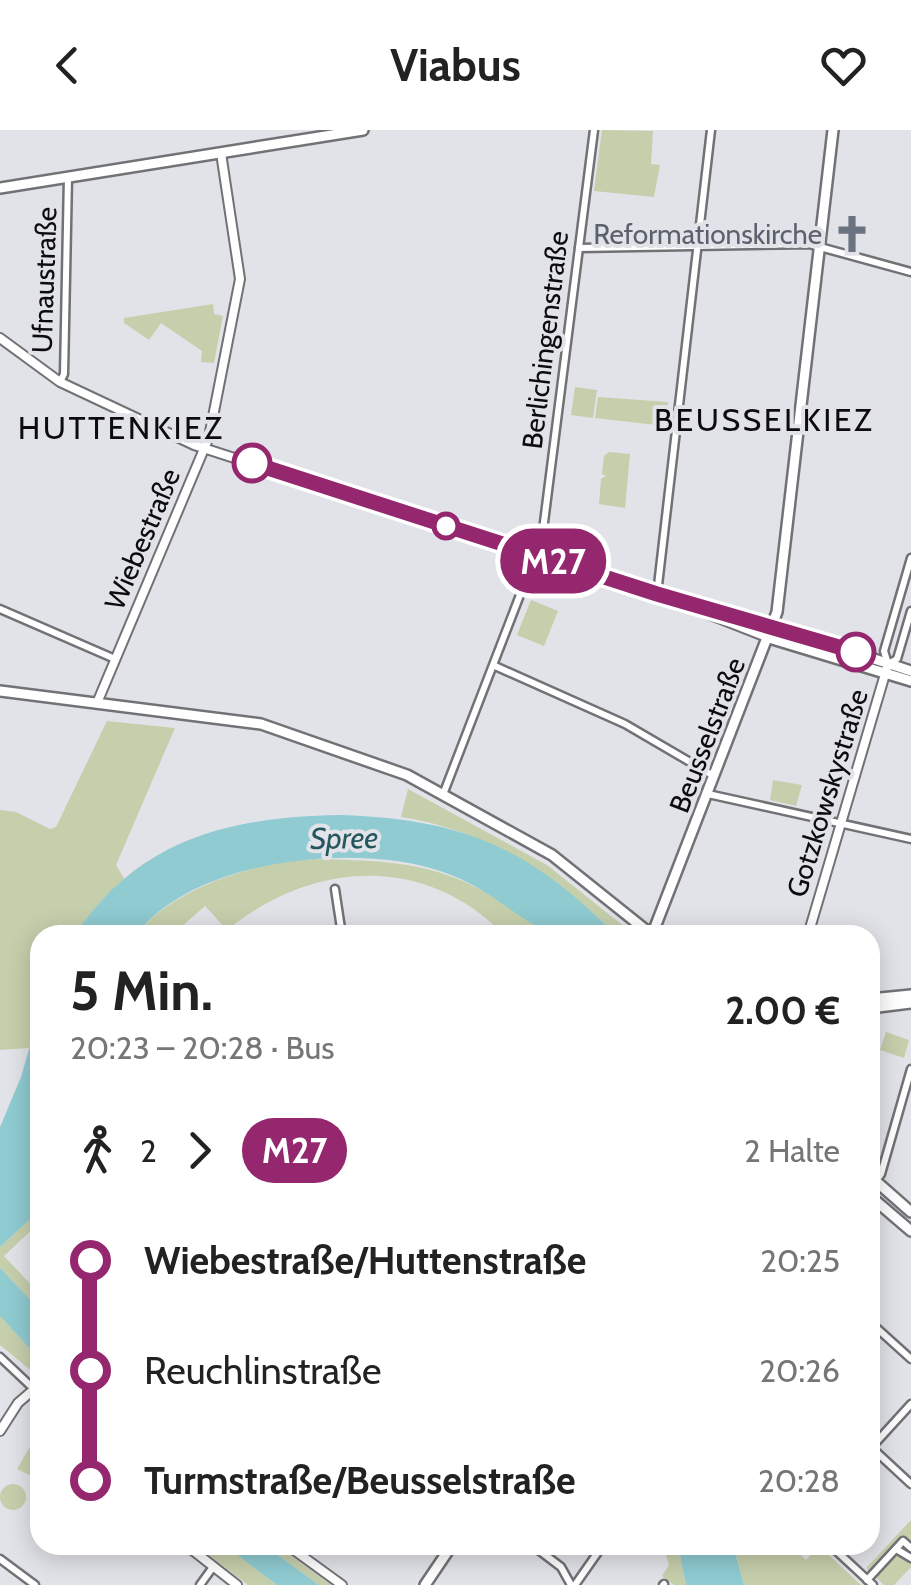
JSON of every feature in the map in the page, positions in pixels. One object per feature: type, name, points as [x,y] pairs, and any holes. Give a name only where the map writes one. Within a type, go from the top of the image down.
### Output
[{"type":"main road","points":[[0,188],[363,130]]},
{"type":"main road","name":"Beusselstraße","points":[[656,925],[772,626],[833,130]]},
{"type":"main road","points":[[772,626],[911,681]]},
{"type":"main road","points":[[769,638],[887,669],[911,671]]},
{"type":"main road","points":[[0,691],[261,724],[444,792],[570,867],[640,925]]},
{"type":"main road","points":[[880,999],[911,999]]},
{"type":"main road","points":[[880,1006],[911,999]]},
{"type":"main road","points":[[880,1191],[911,1212]]},
{"type":"main road","points":[[880,1195],[911,1232]]},
{"type":"main road","points":[[426,1585],[446,1555]]},
{"type":"street","name":"Berlichingenstraße","points":[[444,792],[538,556],[594,130]]},
{"type":"street","points":[[657,594],[711,130]]},
{"type":"street","name":"Wiebestraße","points":[[97,703],[205,448],[240,279],[221,153]]},
{"type":"street","name":"Ufnaustraße","points":[[60,382],[64,368],[68,177]]},
{"type":"street","points":[[579,248],[819,245],[911,272]]},
{"type":"street","points":[[0,338],[60,382],[205,448],[657,594],[772,626]]},
{"type":"street","points":[[887,669],[884,652],[911,558]]},
{"type":"street","points":[[677,600],[769,638]]},
{"type":"street","points":[[0,609],[115,659]]},
{"type":"street","points":[[887,669],[897,659],[911,611]]},
{"type":"street","points":[[495,666],[626,724],[715,776]]},
{"type":"street","name":"Gotzkowskystraße","points":[[811,925],[887,669]]},
{"type":"street","points":[[708,794],[911,839]]},
{"type":"street","points":[[335,888],[341,925]]},
{"type":"street","points":[[880,1162],[911,1070]]},
{"type":"street","points":[[880,1331],[911,1359]]},
{"type":"street","points":[[0,1357],[30,1382]]},
{"type":"street","points":[[0,1431],[30,1398]]},
{"type":"street","points":[[880,1437],[911,1404]]},
{"type":"street","points":[[880,1457],[911,1484]]},
{"type":"street","points":[[841,1555],[870,1583],[903,1541],[911,1548]]},
{"type":"street","points":[[896,1549],[911,1558]]},
{"type":"street","points":[[198,1555],[237,1585]]},
{"type":"street","points":[[301,1555],[342,1585]]},
{"type":"street","points":[[545,1555],[573,1585],[595,1555]]},
{"type":"street","points":[[0,1559],[36,1585]]},
{"type":"street","points":[[200,1585],[213,1568]]},
{"type":"green space","points":[[602,130],[653,131],[651,164],[660,165],[654,197],[594,191]]},
{"type":"green space","points":[[213,304],[214,314],[223,316],[214,363],[201,362],[202,351],[161,323],[149,340],[124,323],[124,318]]},
{"type":"green space","points":[[575,387],[597,390],[593,418],[571,415]]},
{"type":"green space","points":[[598,397],[668,402],[665,426],[595,418]]},
{"type":"green space","points":[[609,452],[630,454],[625,508],[599,504],[601,479],[606,476],[602,474],[604,456]]},
{"type":"green space","points":[[531,600],[558,611],[544,646],[517,635]]},
{"type":"green space","points":[[107,721],[175,728],[116,865],[125,880],[84,925],[30,925],[30,1045],[29,1048],[0,1050],[0,810],[16,812],[50,829],[56,827]]},
{"type":"green space","points":[[773,780],[802,785],[796,806],[770,800]]},
{"type":"green space","points":[[408,789],[547,865],[622,925],[606,925],[544,875],[490,844],[462,832],[401,817]]},
{"type":"green space","points":[[291,861],[384,862],[439,872],[490,895],[536,925],[492,925],[440,890],[405,879],[368,876],[332,879],[296,890],[234,925],[222,925],[205,906],[183,925],[145,925],[171,904],[217,880]]},
{"type":"green space","points":[[886,1032],[909,1040],[904,1058],[880,1050]]},
{"type":"green space","points":[[30,1219],[30,1231],[4,1256],[30,1283],[30,1300],[0,1268],[0,1247]]},
{"type":"green space","points":[[0,1316],[30,1349],[30,1370],[0,1345]]},
{"type":"green space","points":[[30,1447],[30,1476],[17,1469]]},
{"type":"green space","points":[[13,1484],[22,1488],[26,1497],[22,1506],[13,1510],[4,1506],[0,1497],[4,1488]]},
{"type":"green space","points":[[911,1520],[911,1567],[894,1585],[884,1585],[866,1568]]},
{"type":"green space","points":[[209,1555],[237,1555],[277,1585],[248,1585]]},
{"type":"green space","points":[[278,1555],[290,1555],[331,1585],[319,1585]]},
{"type":"green space","points":[[666,1555],[680,1555],[686,1585],[674,1585],[662,1576],[669,1565]]},
{"type":"green space","points":[[736,1555],[801,1555],[806,1560],[811,1555],[829,1555],[861,1585],[744,1585]]},
{"type":"water","name":"Spree","points":[[300,817],[384,818],[458,832],[522,859],[605,925],[534,925],[486,893],[443,872],[367,858],[324,858],[236,873],[196,888],[162,909],[146,925],[83,925],[128,876],[158,855],[225,828]]},
{"type":"water","points":[[30,1046],[30,1219],[0,1247],[0,1127]]},
{"type":"water","points":[[0,1268],[30,1300],[30,1349],[0,1316]]},
{"type":"water","points":[[237,1555],[278,1555],[319,1585],[277,1585]]},
{"type":"water","points":[[680,1555],[736,1555],[744,1585],[686,1585]]},
{"type":"bus line","name":"M27","points":[[252,463],[657,594],[856,652]]},
{"type":"place","name":"Reformationskirche","points":[[852,234]]},
{"type":"district","name":"BEUSSELKIEZ","points":[[764,419]]},
{"type":"district","name":"HUTTENKIEZ","points":[[121,427]]}]
